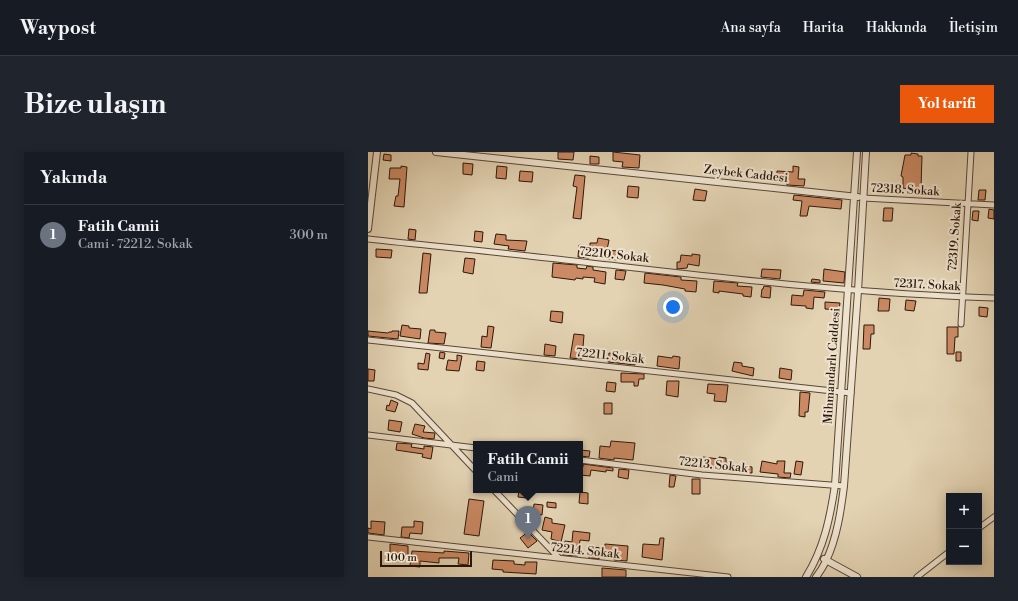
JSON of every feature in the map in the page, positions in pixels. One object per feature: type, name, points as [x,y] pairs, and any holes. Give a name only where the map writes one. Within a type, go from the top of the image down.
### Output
[{"type":"street","points":[[368,229],[377,152]]},
{"type":"street","name":"Zeybek Caddesi","points":[[436,152],[863,198]]},
{"type":"street","name":"Mihmandarlı Caddesi","points":[[806,577],[818,555],[828,528],[835,485],[857,152]]},
{"type":"street","name":"Mihmandarlı Caddesi","points":[[816,577],[826,560],[835,534],[842,504],[858,291],[866,152]]},
{"type":"street","name":"72319. Sokak","points":[[961,324],[971,152]]},
{"type":"street","name":"72318. Sokak","points":[[863,198],[994,204]]},
{"type":"street","name":"72210. Sokak","points":[[368,239],[858,291]]},
{"type":"street","name":"72317. Sokak","points":[[858,291],[994,298]]},
{"type":"street","name":"72211. Sokak","points":[[368,340],[851,393]]},
{"type":"street","points":[[368,389],[396,395],[417,408],[473,468]]},
{"type":"street","points":[[368,435],[473,448]]},
{"type":"street","name":"72213. Sokak","points":[[583,460],[702,475],[844,486]]},
{"type":"street","points":[[497,493],[559,558]]},
{"type":"street","points":[[982,526],[994,517]]},
{"type":"street","name":"72214. Sokak","points":[[368,536],[728,577]]},
{"type":"street","points":[[917,577],[946,554]]},
{"type":"street","points":[[818,555],[858,577]]},
{"type":"building","points":[[558,152],[574,152],[573,160],[558,159]]},
{"type":"building","points":[[613,152],[640,155],[639,168],[622,167],[623,162],[613,161]]},
{"type":"building","points":[[911,153],[922,156],[921,189],[916,189],[916,191],[908,191],[908,189],[903,188],[903,177],[901,176],[905,155],[911,155]]},
{"type":"building","points":[[384,154],[391,155],[391,161],[383,160]]},
{"type":"building","points":[[590,156],[599,157],[599,164],[590,164]]},
{"type":"building","points":[[463,163],[473,164],[472,175],[463,174]]},
{"type":"building","points":[[401,166],[407,167],[404,207],[394,206],[396,196],[398,196],[400,179],[389,179],[390,168],[401,168]]},
{"type":"building","points":[[497,166],[507,167],[506,179],[496,178]]},
{"type":"building","points":[[793,166],[799,167],[798,179],[805,179],[804,186],[787,185],[787,181],[777,180],[777,171],[793,172]]},
{"type":"building","points":[[520,171],[533,172],[532,182],[519,181]]},
{"type":"building","points":[[575,175],[585,176],[581,219],[573,218],[577,187],[573,186]]},
{"type":"building","points":[[628,186],[639,187],[638,198],[627,197]]},
{"type":"building","points":[[695,189],[707,191],[705,201],[693,200]]},
{"type":"building","points":[[979,190],[986,190],[985,200],[978,200]]},
{"type":"building","points":[[794,195],[842,200],[841,209],[809,206],[807,216],[800,216],[802,201],[793,200]]},
{"type":"building","points":[[884,208],[893,208],[892,221],[883,221]]},
{"type":"building","points":[[989,209],[994,210],[994,219],[988,218]]},
{"type":"building","points":[[973,211],[979,211],[978,221],[972,220]]},
{"type":"building","points":[[409,229],[416,230],[415,240],[408,239]]},
{"type":"building","points":[[475,231],[483,232],[482,242],[474,241]]},
{"type":"building","points":[[496,234],[506,235],[506,240],[527,241],[525,251],[508,249],[509,246],[494,244]]},
{"type":"building","points":[[598,238],[609,240],[607,250],[618,251],[617,260],[589,255],[589,258],[578,257],[579,245],[590,246],[590,243],[597,243]]},
{"type":"building","points":[[376,249],[392,250],[391,258],[376,257]]},
{"type":"building","points":[[423,253],[431,254],[427,293],[419,293]]},
{"type":"building","points":[[692,254],[700,255],[699,266],[688,264],[687,268],[677,269],[677,262],[680,262],[681,255],[692,256]]},
{"type":"building","points":[[465,258],[475,259],[473,274],[463,272]]},
{"type":"building","points":[[553,263],[577,265],[577,268],[586,269],[587,266],[593,267],[593,270],[606,272],[605,284],[594,282],[595,278],[583,277],[583,279],[576,278],[575,280],[552,277]]},
{"type":"building","points":[[762,269],[781,270],[780,279],[761,277]]},
{"type":"building","points":[[824,269],[845,272],[844,283],[823,281]]},
{"type":"building","points":[[616,270],[626,271],[624,280],[615,279]]},
{"type":"building","points":[[645,273],[681,277],[681,280],[697,281],[696,292],[685,291],[685,289],[663,285],[644,283]]},
{"type":"building","points":[[812,279],[820,280],[820,283],[811,282]]},
{"type":"building","points":[[714,281],[738,283],[737,286],[752,287],[751,297],[743,296],[743,294],[719,291],[719,293],[713,292]]},
{"type":"building","points":[[764,286],[771,287],[770,298],[761,297]]},
{"type":"building","points":[[804,290],[825,292],[824,298],[814,297],[813,309],[806,308],[806,306],[791,305],[792,295],[803,296]]},
{"type":"building","points":[[879,298],[890,299],[889,311],[878,311]]},
{"type":"building","points":[[906,300],[916,301],[914,311],[905,310]]},
{"type":"building","points":[[825,302],[840,303],[839,310],[825,309]]},
{"type":"building","points":[[979,307],[988,308],[987,317],[979,316]]},
{"type":"building","points":[[551,311],[563,312],[562,323],[550,321]]},
{"type":"building","points":[[402,325],[409,326],[409,328],[421,329],[420,339],[400,336]]},
{"type":"building","points":[[864,325],[874,325],[874,334],[871,334],[870,349],[863,349]]},
{"type":"building","points":[[488,326],[494,327],[491,348],[481,347],[482,336],[487,337]]},
{"type":"building","points":[[947,327],[958,327],[958,337],[955,337],[954,354],[947,354]]},
{"type":"building","points":[[430,330],[446,333],[444,344],[428,343]]},
{"type":"building","points":[[368,331],[388,333],[392,331],[399,331],[398,339],[368,336]]},
{"type":"building","points":[[574,334],[584,335],[582,359],[570,358]]},
{"type":"building","points":[[545,344],[556,346],[555,356],[544,355]]},
{"type":"building","points":[[440,352],[445,353],[444,359],[439,358]]},
{"type":"building","points":[[956,352],[961,352],[961,361],[956,361]]},
{"type":"building","points":[[426,353],[430,354],[428,370],[418,369],[418,363],[424,364]]},
{"type":"building","points":[[609,353],[626,356],[626,354],[637,355],[635,365],[608,362]]},
{"type":"building","points":[[457,355],[462,356],[459,371],[446,370],[448,360],[457,361]]},
{"type":"building","points":[[658,356],[672,358],[673,356],[680,357],[679,369],[657,366]]},
{"type":"building","points":[[477,361],[485,362],[484,371],[476,370]]},
{"type":"building","points":[[734,362],[742,363],[742,366],[754,368],[753,376],[732,371]]},
{"type":"building","points":[[780,368],[792,370],[791,380],[779,378]]},
{"type":"building","points":[[368,369],[375,370],[374,381],[368,381]]},
{"type":"building","points":[[621,373],[644,374],[644,379],[639,379],[638,386],[634,386],[634,382],[621,382]]},
{"type":"building","points":[[667,381],[679,381],[678,397],[666,395]]},
{"type":"building","points":[[607,382],[616,383],[615,392],[606,391]]},
{"type":"building","points":[[708,384],[728,385],[726,402],[714,401],[715,394],[707,393]]},
{"type":"building","points":[[800,392],[810,393],[808,412],[805,412],[805,417],[799,416]]},
{"type":"building","points":[[391,400],[398,403],[395,412],[386,410],[387,405],[389,406]]},
{"type":"building","points":[[604,403],[612,403],[612,414],[604,414]]},
{"type":"building","points":[[389,420],[402,422],[400,432],[388,430]]},
{"type":"building","points":[[415,424],[425,426],[423,432],[435,433],[434,439],[424,438],[412,434]]},
{"type":"building","points":[[611,441],[635,443],[633,460],[599,458],[600,446],[610,447]]},
{"type":"building","points":[[397,443],[412,444],[411,447],[424,449],[424,446],[433,447],[431,459],[422,457],[423,454],[396,450]]},
{"type":"building","points":[[583,450],[590,451],[589,457],[583,456]]},
{"type":"building","points":[[703,457],[719,459],[719,457],[726,458],[726,463],[752,467],[752,473],[701,467]]},
{"type":"building","points":[[762,461],[777,464],[777,461],[785,461],[784,473],[791,473],[790,478],[778,477],[778,474],[760,472]]},
{"type":"building","points":[[796,461],[803,462],[801,475],[794,474]]},
{"type":"building","points":[[583,464],[613,468],[613,471],[606,470],[606,472],[591,470],[590,476],[583,475]]},
{"type":"building","points":[[619,469],[629,470],[628,479],[618,477]]},
{"type":"building","points":[[670,475],[676,476],[674,487],[669,487]]},
{"type":"building","points":[[692,479],[700,479],[700,494],[692,494]]},
{"type":"building","points":[[519,493],[528,493],[527,498],[518,497]]},
{"type":"building","points":[[580,493],[588,493],[588,504],[579,503]]},
{"type":"building","points":[[469,499],[484,501],[479,536],[464,534]]},
{"type":"building","points":[[547,502],[556,503],[556,508],[547,507]]},
{"type":"building","points":[[534,504],[543,505],[542,515],[533,514]]},
{"type":"building","points":[[545,517],[552,519],[552,523],[565,525],[561,542],[551,539],[552,532],[542,530]]},
{"type":"building","points":[[371,521],[385,522],[384,535],[368,533],[368,528],[371,529]]},
{"type":"building","points":[[414,521],[423,522],[422,534],[410,533],[409,538],[401,537],[402,527],[414,527]]},
{"type":"building","points":[[573,531],[590,533],[589,541],[580,540],[578,556],[563,555],[565,541],[572,542]]},
{"type":"building","points":[[528,532],[537,541],[528,548],[520,538]]},
{"type":"building","points":[[660,538],[664,538],[662,560],[642,557],[643,544],[659,545]]},
{"type":"building","points":[[390,544],[408,546],[408,555],[390,554]]},
{"type":"building","points":[[605,544],[628,546],[627,561],[614,560],[614,556],[599,555],[599,559],[589,558],[590,547],[605,548]]},
{"type":"building","points":[[412,551],[469,553],[468,565],[458,564],[459,558],[439,558],[439,563],[420,561],[420,567],[410,566]]},
{"type":"building","points":[[493,560],[514,561],[514,564],[525,565],[525,562],[537,562],[536,574],[503,572],[503,570],[492,569]]},
{"type":"building","points":[[602,568],[626,570],[626,577],[602,577]]},
{"type":"place","name":"Fatih Camii","points":[[528,539]]}]
